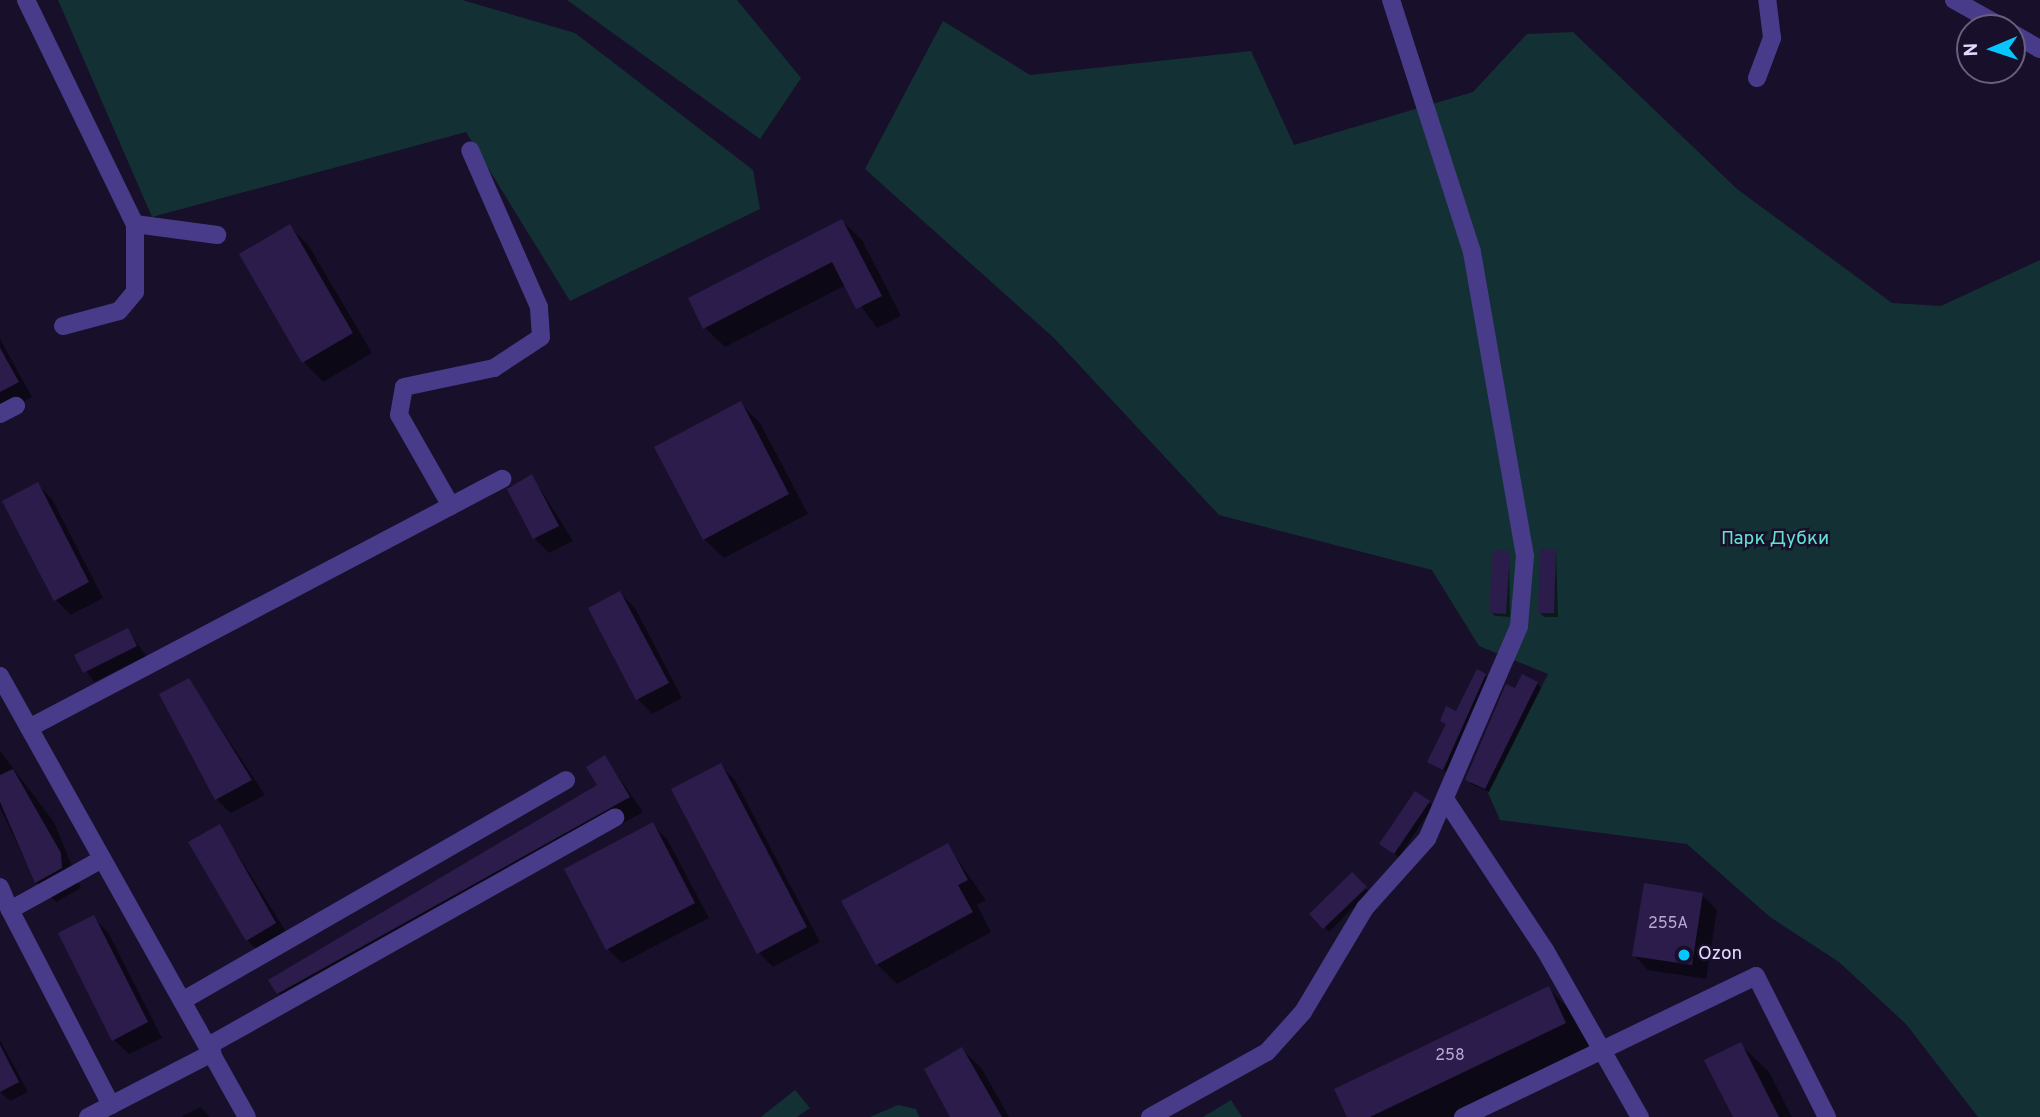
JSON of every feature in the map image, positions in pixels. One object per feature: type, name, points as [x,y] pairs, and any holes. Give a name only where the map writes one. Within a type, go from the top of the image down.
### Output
[{"type":"street","points":[[26,0],[135,224],[135,292],[118,311],[63,326]]},
{"type":"street","points":[[1150,1117],[1283,1038],[1365,908],[1427,839],[1519,626],[1525,556],[1466,228],[1391,0]]},
{"type":"street","points":[[1757,78],[1772,38],[1767,0]]},
{"type":"street","points":[[1961,1],[1982,14]]},
{"type":"street","points":[[452,506],[399,415],[404,387],[494,368],[536,345],[542,324],[470,150]]},
{"type":"street","points":[[135,224],[217,235]]},
{"type":"street","points":[[29,728],[502,479]]},
{"type":"street","points":[[0,676],[247,1117]]},
{"type":"street","points":[[182,1001],[566,780]]},
{"type":"street","points":[[1445,799],[1602,1050],[1640,1117]]},
{"type":"street","points":[[88,1117],[615,818]]},
{"type":"street","points":[[10,910],[102,859]]},
{"type":"street","points":[[0,887],[111,1105]]},
{"type":"street","points":[[1463,1117],[1756,976],[1828,1117]]},
{"type":"green space","points":[[58,0],[462,0],[575,33],[753,170],[760,209],[570,301],[466,132],[152,217]]},
{"type":"green space","points":[[567,0],[737,0],[801,78],[760,139]]},
{"type":"green space","name":"Парк Дубки","points":[[943,21],[1030,75],[1251,51],[1294,145],[1473,92],[1527,34],[1573,32],[1737,189],[1892,303],[1941,306],[2040,260],[2040,1117],[1978,1117],[1906,1024],[1839,962],[1770,917],[1687,844],[1500,820],[1488,793],[1548,674],[1479,646],[1432,570],[1219,515],[1054,338],[865,169]]},
{"type":"green space","points":[[795,1090],[810,1108],[797,1117],[761,1117]]},
{"type":"green space","points":[[1231,1100],[1242,1117],[1203,1117]]},
{"type":"green space","points":[[898,1105],[916,1109],[919,1117],[870,1117]]},
{"type":"building","points":[[842,219],[882,296],[856,309],[832,262],[703,329],[688,298]]},
{"type":"building","points":[[290,224],[353,333],[302,363],[239,254]]},
{"type":"building","points":[[0,348],[19,382],[0,392]]},
{"type":"building","points":[[741,401],[789,494],[703,540],[654,447]]},
{"type":"building","points":[[532,474],[559,526],[533,539],[507,489]]},
{"type":"building","points":[[38,482],[89,582],[54,601],[2,501]]},
{"type":"building","points":[[1540,549],[1556,550],[1554,613],[1538,613]]},
{"type":"building","points":[[1493,550],[1510,551],[1506,614],[1489,613]]},
{"type":"building","points":[[620,591],[669,683],[636,700],[588,608]]},
{"type":"building","points":[[128,628],[137,646],[83,673],[74,655]]},
{"type":"building","points":[[1477,669],[1486,674],[1443,770],[1427,762],[1446,724],[1440,721],[1446,706],[1456,711]]},
{"type":"building","points":[[1522,674],[1538,682],[1485,789],[1465,780],[1506,684],[1515,688]]},
{"type":"building","points":[[189,678],[252,780],[215,800],[159,694]]},
{"type":"building","points":[[605,755],[630,797],[277,994],[268,980],[597,785],[586,767]]},
{"type":"building","points":[[721,763],[807,927],[757,954],[671,789]]},
{"type":"building","points":[[13,769],[61,853],[62,868],[35,883],[0,802],[0,775]]},
{"type":"building","points":[[1415,791],[1430,801],[1394,854],[1379,844]]},
{"type":"building","points":[[653,822],[695,903],[606,950],[564,869]]},
{"type":"building","points":[[220,824],[276,923],[246,941],[188,842]]},
{"type":"building","points":[[948,843],[968,880],[958,885],[973,912],[876,965],[841,901]]},
{"type":"building","points":[[1352,872],[1367,887],[1323,929],[1309,914]]},
{"type":"building","points":[[1644,883],[1703,893],[1692,965],[1632,956]]},
{"type":"building","points":[[94,915],[148,1022],[112,1041],[58,933]]},
{"type":"building","points":[[1549,986],[1566,1023],[1370,1117],[1347,1117],[1334,1089]]},
{"type":"building","points":[[1741,1042],[1779,1117],[1733,1117],[1704,1060]]},
{"type":"building","points":[[0,1045],[19,1082],[0,1092]]},
{"type":"building","points":[[962,1047],[1002,1117],[950,1117],[924,1069]]},
{"type":"place","name":"Ozon","points":[[1684,955]]}]
